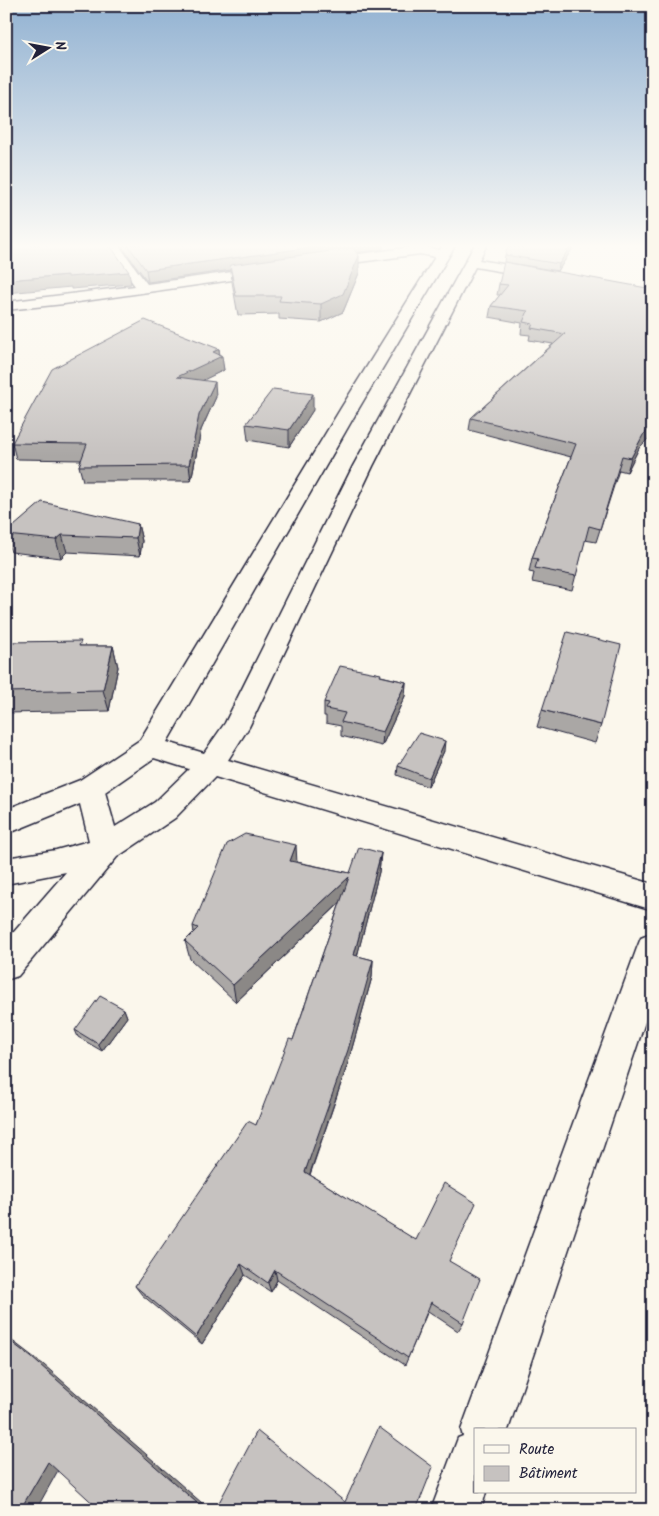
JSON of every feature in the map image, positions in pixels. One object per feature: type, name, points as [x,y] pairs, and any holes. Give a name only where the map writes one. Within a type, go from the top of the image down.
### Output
[{"type":"street","points":[[6,818],[14,818],[90,788],[150,747],[350,408],[407,315]]},
{"type":"street","points":[[6,871],[56,863],[106,848],[165,810],[211,764],[236,727],[363,466],[444,315]]},
{"type":"street","points":[[150,747],[653,897]]},
{"type":"street","points":[[90,788],[106,848]]},
{"type":"street","points":[[6,965],[106,848]]},
{"type":"street","points":[[485,1428],[653,948]]},
{"type":"street","points":[[456,1510],[474,1458]]},
{"type":"building","points":[[526,315],[653,315],[653,425],[643,435],[631,458],[622,456],[600,529],[589,526],[576,576],[535,568],[538,559],[532,558],[576,444],[471,418],[565,334],[531,328],[533,324],[523,322]]},
{"type":"building","points":[[145,320],[219,349],[213,352],[222,356],[177,377],[215,382],[199,415],[189,465],[79,466],[87,444],[12,443],[52,369]]},
{"type":"building","points":[[273,389],[313,394],[289,430],[246,424]]},
{"type":"building","points":[[42,502],[138,524],[136,538],[62,535],[56,540],[6,535]]},
{"type":"building","points":[[567,632],[621,645],[601,725],[542,710]]},
{"type":"building","points":[[81,641],[79,646],[113,646],[103,690],[6,692],[6,642]]},
{"type":"building","points":[[340,666],[381,674],[380,676],[406,682],[383,732],[341,722],[345,713],[326,709],[329,703],[324,702]]},
{"type":"building","points":[[419,733],[445,741],[429,778],[398,766]]},
{"type":"building","points":[[245,834],[296,845],[290,861],[350,873],[359,847],[381,853],[354,955],[373,960],[348,1050],[305,1172],[416,1240],[444,1183],[476,1203],[449,1261],[480,1279],[463,1323],[431,1302],[408,1358],[275,1270],[268,1283],[241,1264],[196,1337],[135,1286],[248,1121],[256,1125],[289,1039],[293,1040],[349,877],[233,985],[185,941],[198,928],[193,926],[227,844]]},
{"type":"building","points":[[100,996],[124,1009],[98,1044],[75,1030]]},
{"type":"building","points":[[6,1338],[31,1357],[205,1510],[100,1510],[48,1462],[20,1510],[6,1510]]},
{"type":"building","points":[[379,1427],[433,1467],[416,1510],[215,1510],[257,1431],[345,1502]]}]
